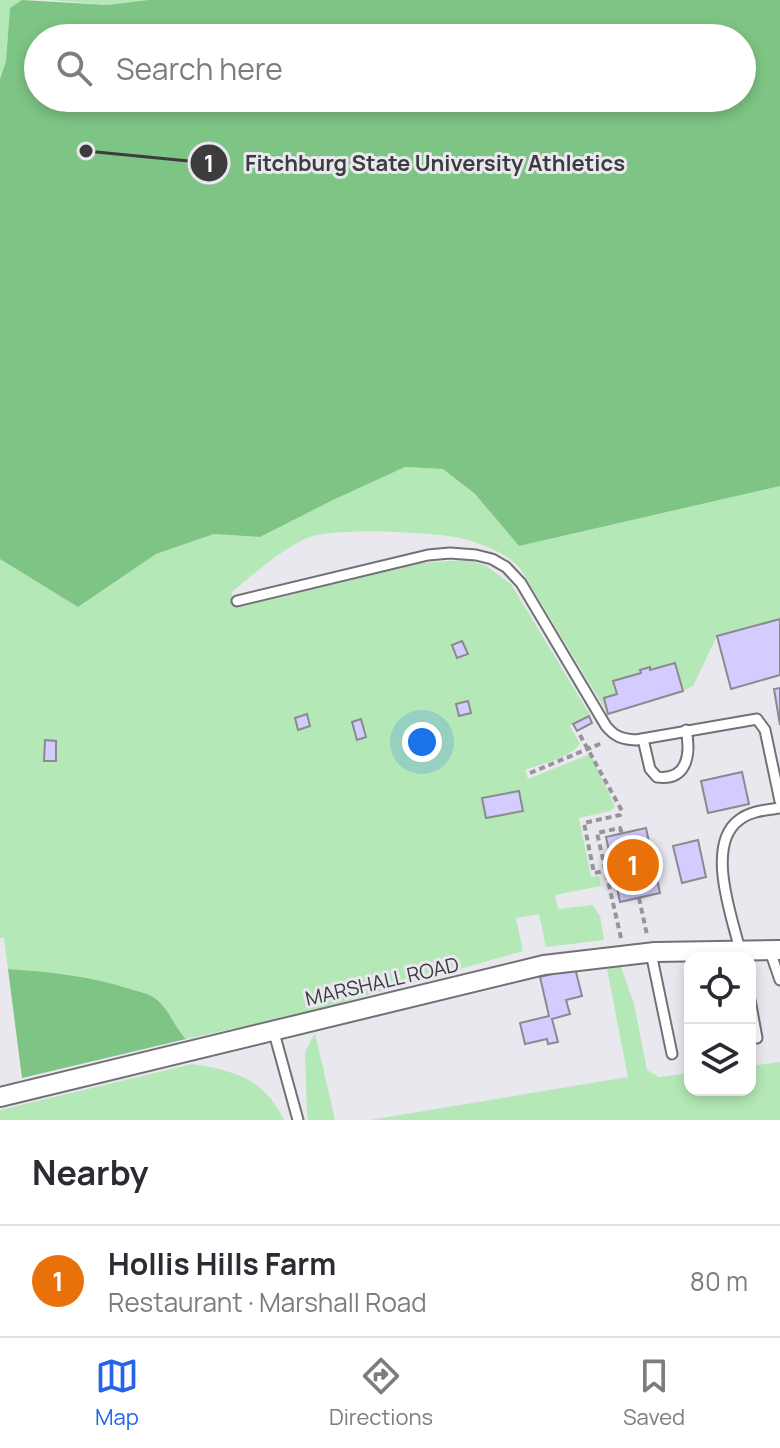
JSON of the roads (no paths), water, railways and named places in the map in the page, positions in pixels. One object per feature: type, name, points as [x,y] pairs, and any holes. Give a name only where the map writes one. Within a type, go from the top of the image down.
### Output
[{"type":"street","name":"MARSHALL ROAD","points":[[0,1097],[544,965],[651,953],[684,955]]},
{"type":"lane","points":[[237,601],[428,555],[476,555],[492,559],[506,567],[521,583],[606,726],[615,736],[643,739],[757,719],[765,730],[780,801]]},
{"type":"lane","points":[[643,739],[650,769],[657,777],[664,778],[680,770],[688,758],[686,730]]},
{"type":"lane","points":[[740,952],[722,869],[725,843],[741,818],[780,808]]},
{"type":"lane","points":[[775,951],[780,980]]},
{"type":"lane","points":[[651,953],[672,1054]]},
{"type":"lane","points":[[754,1024],[757,1038]]},
{"type":"lane","points":[[273,1029],[298,1120]]},
{"type":"place","name":"Fitchburg State University Athletics","points":[[86,151]]},
{"type":"place","name":"Hollis Hills Farm","points":[[633,865]]}]
